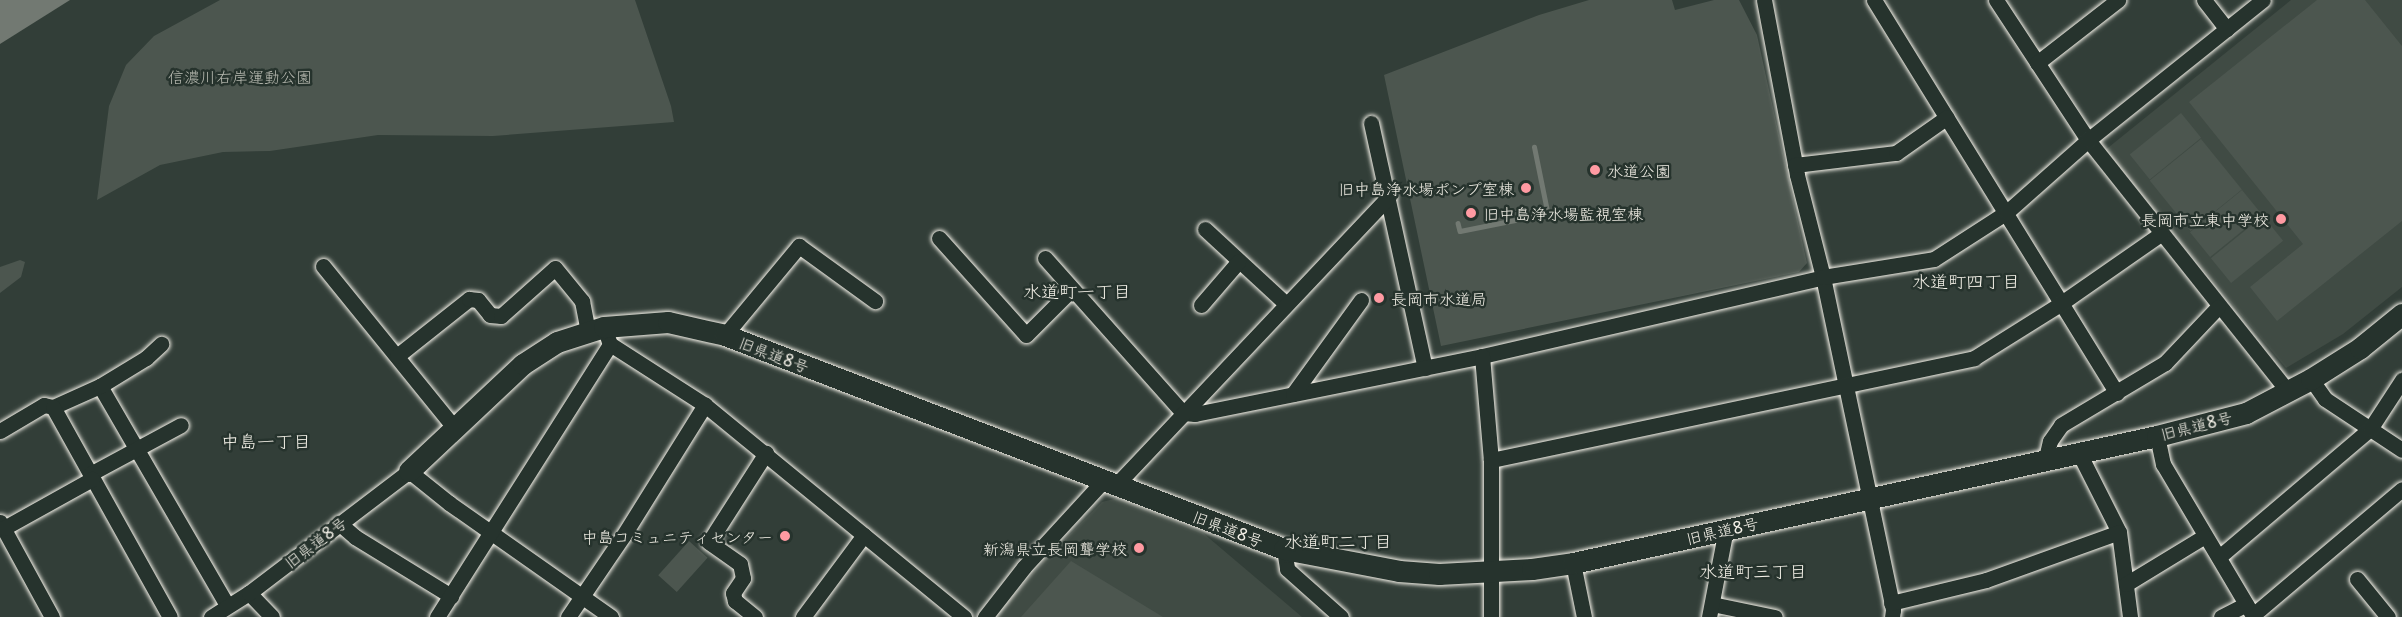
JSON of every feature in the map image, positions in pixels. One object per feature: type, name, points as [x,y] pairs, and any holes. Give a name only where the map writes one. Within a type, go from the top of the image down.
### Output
[{"type":"street","points":[[1764,0],[1795,165],[1823,277],[1891,610],[2119,532]]},
{"type":"street","points":[[1874,0],[2007,212],[2060,304],[2116,393]]},
{"type":"street","points":[[1996,0],[2088,140],[2218,307],[2288,391]]},
{"type":"street","points":[[2037,63],[2118,0]]},
{"type":"street","points":[[2204,0],[2227,29]]},
{"type":"street","points":[[1045,258],[1183,413],[1195,414],[1482,356],[1823,277],[1934,259],[2007,212],[2088,140],[2263,0]]},
{"type":"street","points":[[1795,165],[1896,153],[1947,117]]},
{"type":"street","points":[[1371,123],[1389,196],[1425,368]]},
{"type":"street","points":[[985,617],[1024,567],[1183,413],[1389,196]]},
{"type":"street","points":[[1205,229],[1286,304]]},
{"type":"street","points":[[1491,460],[1974,358],[2060,304],[2162,233]]},
{"type":"street","points":[[939,238],[1026,335],[1072,289]]},
{"type":"street","points":[[725,335],[799,246],[875,301]]},
{"type":"street","points":[[1201,304],[1238,262]]},
{"type":"street","points":[[323,266],[454,427]]},
{"type":"street","points":[[397,356],[469,299],[478,300],[490,315],[501,316],[555,268],[582,301],[601,334],[705,405],[964,617]]},
{"type":"street","points":[[1293,394],[1361,300]]},
{"type":"street","points":[[2046,458],[2050,441],[2061,425],[2165,363],[2218,307]]},
{"type":"street","name":"旧県道8号","points":[[211,617],[249,593],[409,471],[523,364],[557,342],[668,322],[725,335],[1284,549],[1399,571],[1439,574],[1491,572],[1573,563],[1869,496],[2157,436],[2246,413],[2311,379],[2360,348],[2402,314]]},
{"type":"street","points":[[437,617],[491,532],[601,334]]},
{"type":"street","points":[[0,431],[44,405],[53,407],[100,386],[146,358],[161,344]]},
{"type":"street","points":[[1482,356],[1491,460],[1491,617]]},
{"type":"street","points":[[2311,379],[2325,399],[2402,450]]},
{"type":"street","points":[[2219,557],[2370,429],[2402,380]]},
{"type":"street","points":[[100,386],[227,605]]},
{"type":"street","points":[[568,617],[623,536],[705,405]]},
{"type":"street","points":[[53,407],[170,617]]},
{"type":"street","points":[[52,617],[2,525],[91,476],[136,448],[181,425]]},
{"type":"street","points":[[2157,436],[2163,464],[2251,612]]},
{"type":"street","points":[[2078,451],[2119,532],[2130,617]]},
{"type":"street","points":[[755,617],[735,601],[733,593],[743,578],[740,564],[709,542],[766,453]]},
{"type":"street","points":[[409,471],[610,617]]},
{"type":"street","points":[[2221,617],[2251,612],[2402,489]]},
{"type":"street","points":[[339,523],[355,537],[451,596]]},
{"type":"street","points":[[1726,529],[1711,610],[1775,617]]},
{"type":"street","points":[[803,617],[864,535]]},
{"type":"street","points":[[2126,584],[2205,536]]},
{"type":"street","points":[[1284,549],[1287,569],[1341,617]]},
{"type":"street","points":[[1573,563],[1584,617]]},
{"type":"street","points":[[2357,579],[2388,617]]},
{"type":"street","points":[[249,593],[272,617]]},
{"type":"shaded area","points":[[0,0],[70,0],[0,44]]},
{"type":"shaded area","name":"長岡市立東中学校","points":[[2291,0],[2402,0],[2402,287],[2343,334],[2286,368],[2104,151]]},
{"type":"shaded area","name":"新潟県立長岡聾学校","points":[[1118,498],[1203,533],[1302,617],[994,617],[1042,563],[1102,502]]},
{"type":"green space","name":"信濃川右岸運動公園","points":[[220,0],[635,0],[671,106],[674,122],[493,136],[378,135],[270,151],[223,152],[160,165],[97,200],[109,106],[126,65],[154,36]]},
{"type":"green space","name":"水道公園","points":[[1589,0],[1672,0],[1675,10],[1714,0],[1739,0],[1757,35],[1807,263],[1799,272],[1441,346],[1384,75],[1539,15]]},
{"type":"green space","points":[[2317,0],[2365,0],[2402,46],[2402,221],[2277,321],[2250,287],[2303,244],[2189,102]]},
{"type":"green space","points":[[2181,113],[2201,138],[2150,179],[2130,155]]},
{"type":"green space","points":[[2201,139],[2242,190],[2191,231],[2150,181]]},
{"type":"green space","points":[[2242,190],[2262,215],[2210,257],[2190,232]]},
{"type":"green space","points":[[2263,216],[2283,241],[2231,283],[2211,258]]},
{"type":"green space","points":[[20,260],[25,262],[21,277],[0,293],[0,267]]},
{"type":"green space","points":[[689,541],[708,558],[677,592],[658,575]]},
{"type":"green space","points":[[1071,561],[1163,617],[1021,617]]},
{"type":"waterway","points":[[1458,223],[1460,231],[1545,214],[1547,211],[1534,147]]},
{"type":"place","name":"水道公園","points":[[1595,170]]},
{"type":"place","name":"旧中島浄水場ポンプ室棟","points":[[1526,188]]},
{"type":"place","name":"旧中島浄水場監視室棟","points":[[1471,213]]},
{"type":"place","name":"長岡市立東中学校","points":[[2281,219]]},
{"type":"place","name":"長岡市水道局","points":[[1379,298]]},
{"type":"place","name":"中島コミュニティセンター","points":[[785,536]]},
{"type":"place","name":"新潟県立長岡聾学校","points":[[1139,548]]},
{"type":"district","name":"水道町四丁目","points":[[1966,281]]},
{"type":"district","name":"水道町一丁目","points":[[1077,291]]},
{"type":"district","name":"中島一丁目","points":[[266,441]]},
{"type":"district","name":"水道町二丁目","points":[[1338,541]]},
{"type":"district","name":"水道町三丁目","points":[[1753,571]]}]
